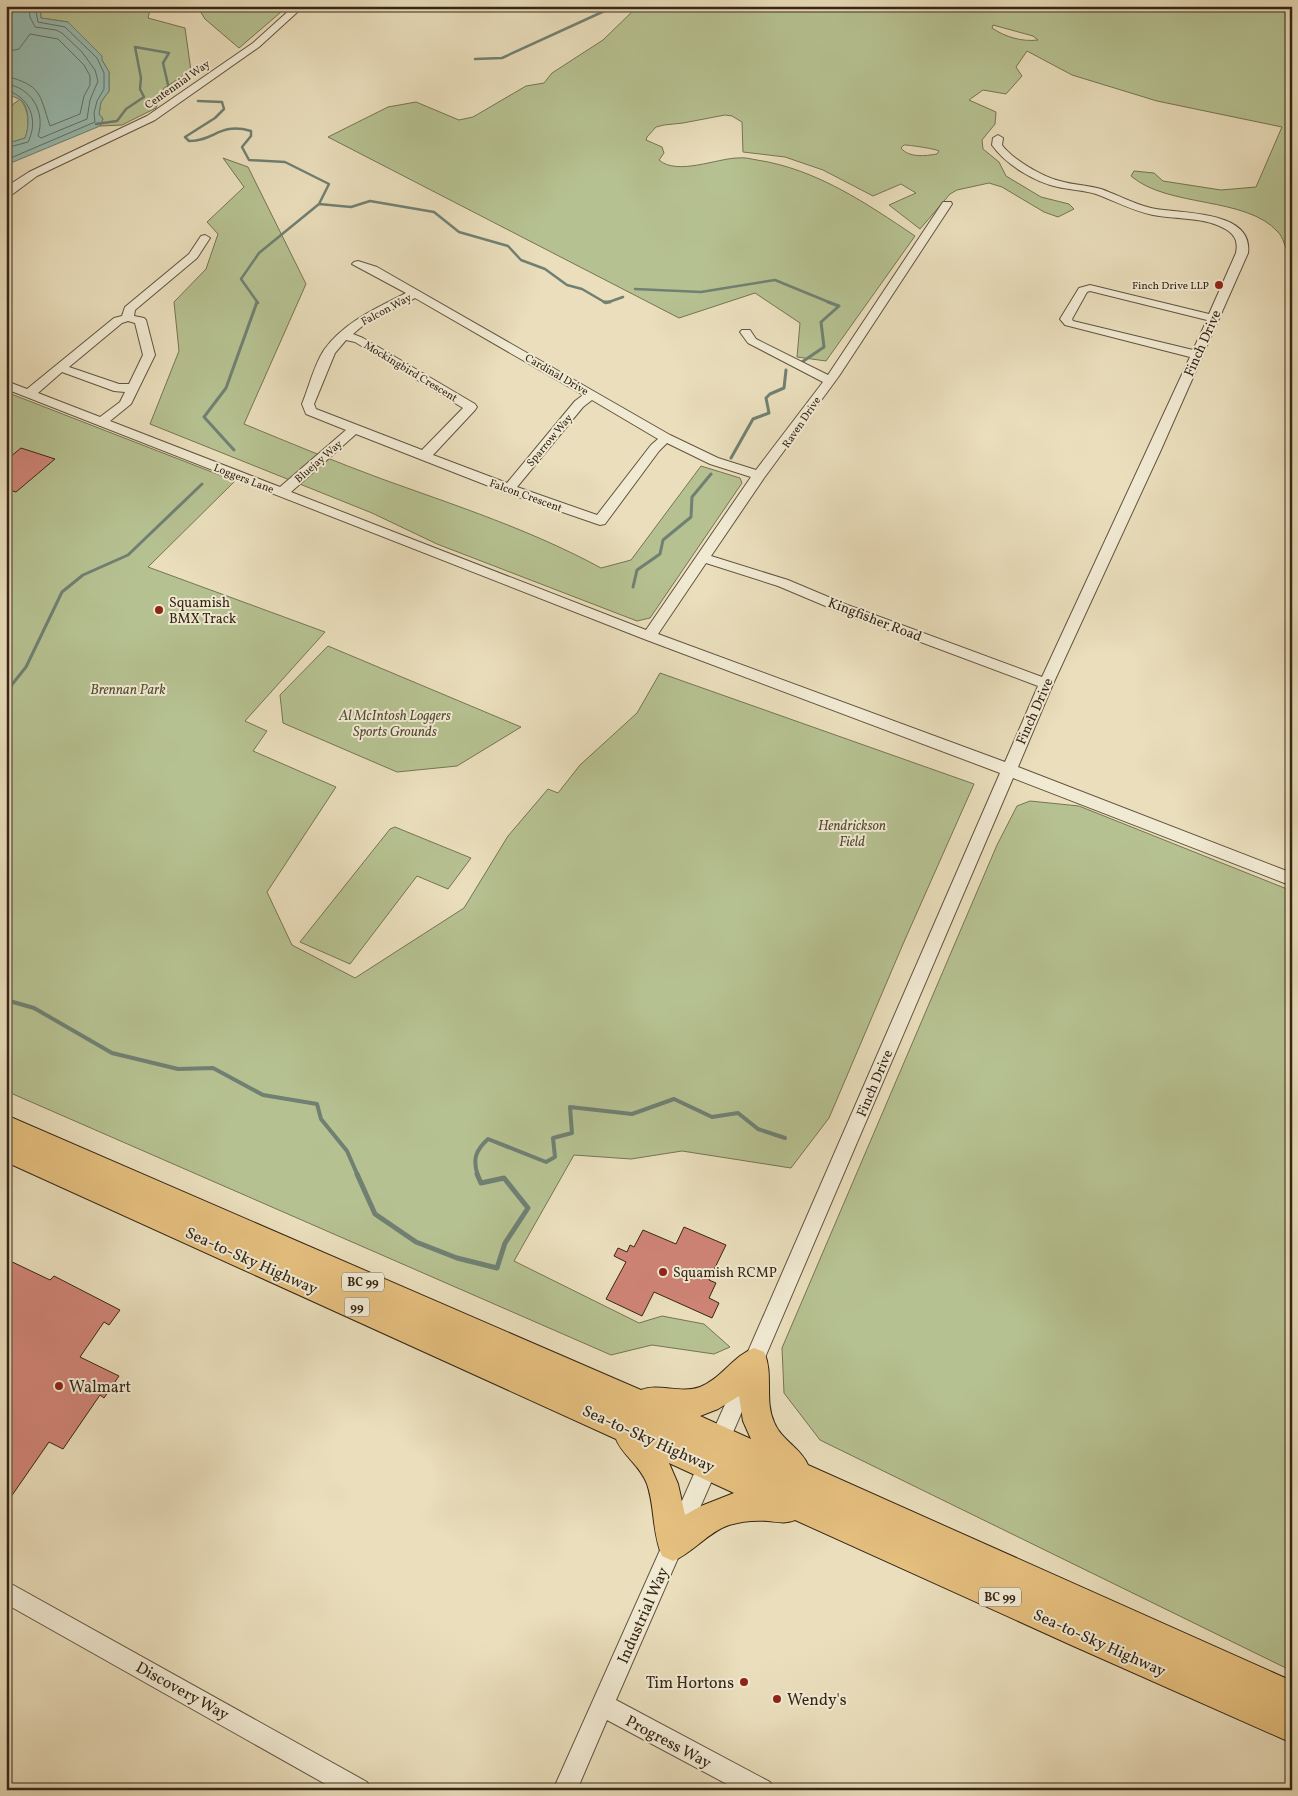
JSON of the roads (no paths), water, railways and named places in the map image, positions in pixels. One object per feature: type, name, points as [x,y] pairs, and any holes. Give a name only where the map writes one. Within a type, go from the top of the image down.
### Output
[{"type":"highway","name":"Sea-to-Sky Highway","points":[[6,1127],[621,1411]]},
{"type":"highway","name":"Sea-to-Sky Highway","points":[[6,1149],[714,1452],[818,1484],[1292,1698]]},
{"type":"highway","points":[[673,1545],[671,1517],[660,1475],[651,1458],[634,1439],[621,1411],[704,1401],[729,1386],[754,1362]]},
{"type":"highway","points":[[754,1362],[752,1393],[756,1415],[763,1432],[772,1447],[784,1460],[818,1484]]},
{"type":"highway","name":"Sea-to-Sky Highway","points":[[714,1452],[819,1515],[1082,1634],[1292,1726]]},
{"type":"highway","points":[[673,1545],[697,1524],[734,1506],[773,1505],[819,1515]]},
{"type":"street","name":"Centennial Way","points":[[6,196],[16,185],[33,174],[152,118],[256,44],[300,6]]},
{"type":"street","name":"Finch Drive","points":[[714,1452],[1046,684],[1242,253],[1243,241],[1238,233],[1228,226],[1210,219],[1150,212],[1124,204],[1094,190],[1049,180],[1002,152],[997,145],[998,138]]},
{"type":"street","name":"Raven Drive","points":[[649,636],[759,475],[778,454],[829,380],[946,204]]},
{"type":"street","points":[[128,318],[129,310],[193,256],[205,238]]},
{"type":"street","name":"Cardinal Drive","points":[[358,264],[373,269],[666,438],[706,458],[759,475]]},
{"type":"street","points":[[1197,355],[1069,323],[1066,319],[1083,290],[1090,288],[1213,318]]},
{"type":"street","name":"Falcon Way","points":[[354,429],[315,414],[308,408],[329,352],[344,335],[363,320],[415,293]]},
{"type":"street","points":[[30,394],[118,320],[128,318],[140,320],[150,353],[125,404],[100,422]]},
{"type":"street","points":[[746,332],[752,341],[829,380]]},
{"type":"street","name":"Mockingbird Crescent","points":[[344,335],[359,340],[471,407],[424,456]]},
{"type":"street","points":[[62,368],[118,388],[133,388]]},
{"type":"street","name":"Loggers Lane","points":[[6,385],[649,636],[1009,770],[1292,880]]},
{"type":"street","name":"Sparrow Way","points":[[509,489],[579,404],[592,395]]},
{"type":"street","name":"Falcon Crescent","points":[[354,429],[509,489],[600,521],[655,448],[666,438]]},
{"type":"street","name":"Bluejay Way","points":[[282,493],[354,429]]},
{"type":"street","name":"Kingfisher Road","points":[[703,558],[783,583],[1046,684]]},
{"type":"street","name":"Industrial Way","points":[[565,1790],[714,1452]]},
{"type":"street","name":"Discovery Way","points":[[6,1592],[360,1790]]},
{"type":"street","name":"Progress Way","points":[[602,1705],[762,1790]]},
{"type":"water","points":[[6,6],[40,6],[41,18],[68,22],[102,56],[102,60],[109,72],[109,91],[101,102],[99,114],[103,119],[100,126],[6,165],[6,144],[25,138],[28,119],[25,105],[22,101],[6,94],[6,36],[11,30],[6,27]]},
{"type":"waterway","points":[[475,59],[502,58],[611,8],[626,7]]},
{"type":"waterway","points":[[96,124],[117,121],[126,109],[144,97],[140,89],[141,78],[135,47],[169,53],[163,63],[169,89]]},
{"type":"waterway","points":[[198,101],[222,102],[224,109],[215,118],[185,137],[189,141],[205,138],[224,130],[240,129],[251,131],[251,136],[242,147],[249,160],[285,162],[329,184],[319,204]]},
{"type":"waterway","points":[[319,204],[351,207],[370,201],[434,212],[459,232],[508,246],[521,260],[545,269],[567,285],[582,289],[604,302]]},
{"type":"waterway","points":[[258,303],[241,279],[259,253],[319,204]]},
{"type":"waterway","points":[[635,289],[701,292],[775,280],[831,303]]},
{"type":"waterway","points":[[609,302],[623,297]]},
{"type":"waterway","points":[[234,450],[204,417],[226,388],[257,302]]},
{"type":"waterway","points":[[604,302],[609,302]]},
{"type":"waterway","points":[[604,302],[609,302]]},
{"type":"waterway","points":[[802,362],[824,347],[821,322],[839,306],[828,302]]},
{"type":"waterway","points":[[731,458],[753,419],[769,413],[766,398],[770,394],[784,388],[786,370]]},
{"type":"waterway","points":[[633,587],[637,570],[660,554],[663,540],[691,517],[692,497],[711,474]]},
{"type":"waterway","points":[[10,687],[26,667],[62,592],[83,575],[128,555],[202,484]]},
{"type":"waterway","points":[[6,692],[11,686]]},
{"type":"waterway","points":[[6,1000],[34,1008],[112,1053],[178,1069],[213,1068],[263,1095],[317,1104],[321,1119],[347,1151],[358,1176]]},
{"type":"waterway","points":[[478,1176],[475,1165],[476,1155],[488,1139],[546,1162],[555,1157],[553,1138],[572,1133],[570,1107],[632,1114],[674,1099],[712,1117],[738,1113],[758,1129],[785,1138]]},
{"type":"waterway","points":[[357,1174],[375,1214],[416,1242],[457,1258],[497,1268],[505,1243],[528,1208],[504,1178],[481,1183],[477,1174]]},
{"type":"place","name":"Finch Drive LLP","points":[[1219,285]]},
{"type":"place","name":"Squamish BMX Track","points":[[159,610]]},
{"type":"place","name":"Squamish RCMP","points":[[663,1272]]},
{"type":"place","name":"Walmart","points":[[59,1386]]},
{"type":"place","name":"Tim Hortons","points":[[744,1682]]},
{"type":"place","name":"Wendy's","points":[[777,1699]]},
{"type":"park label","name":"Brennan Park","points":[[128,689]]},
{"type":"park label","name":"Al McIntosh Loggers Sports Grounds","points":[[395,724]]},
{"type":"park label","name":"Hendrickson Field","points":[[852,834]]}]
